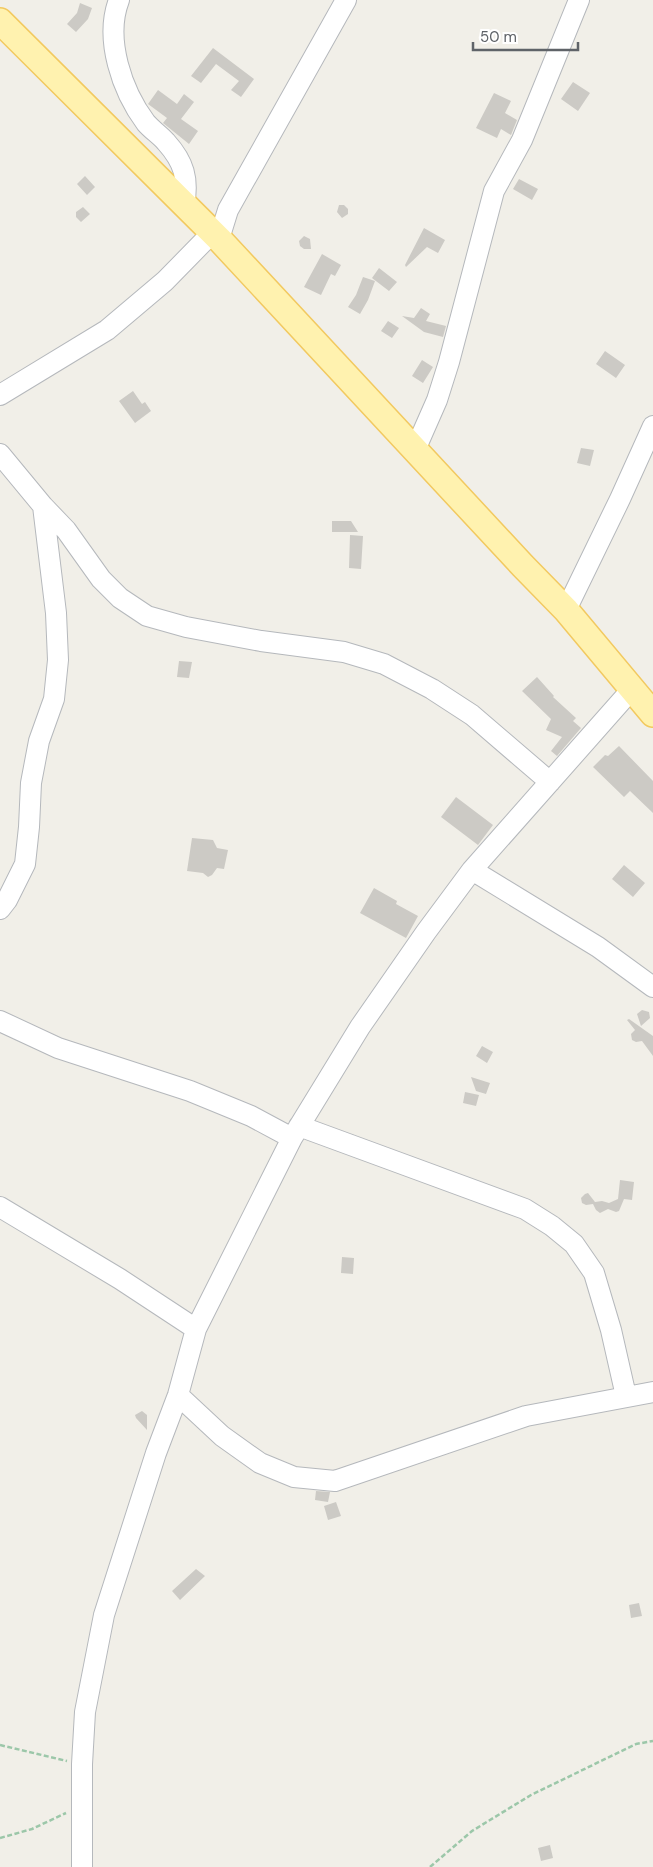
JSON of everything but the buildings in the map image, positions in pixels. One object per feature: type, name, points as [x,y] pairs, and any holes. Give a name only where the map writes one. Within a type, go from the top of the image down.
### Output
[{"type":"main road","points":[[0,20],[216,236],[566,610],[653,714]]},
{"type":"street","points":[[119,0],[116,9],[113,46],[125,86],[147,125],[166,141],[184,165],[186,187],[184,205]]},
{"type":"street","points":[[0,395],[107,330],[216,236],[228,210],[346,0]]},
{"type":"street","points":[[415,450],[438,400],[450,362],[494,191],[522,140],[579,0]]},
{"type":"street","points":[[566,610],[653,426]]},
{"type":"street","points":[[0,454],[43,506],[66,530],[101,579],[120,598],[147,616],[186,627],[261,641],[344,652],[384,664],[432,689],[472,715],[550,782]]},
{"type":"street","points":[[0,908],[7,900],[25,864],[31,783],[38,741],[54,699],[58,660],[56,613],[43,506]]},
{"type":"street","points":[[82,1867],[82,1764],[85,1712],[104,1615],[156,1454],[178,1395],[196,1328],[296,1132],[360,1027],[472,870],[632,690]]},
{"type":"street","points":[[472,870],[598,947],[653,986]]},
{"type":"street","points":[[0,1021],[58,1048],[190,1091],[296,1132],[524,1209],[552,1226],[574,1244],[594,1273],[611,1330],[626,1396]]},
{"type":"street","points":[[0,1207],[120,1279],[196,1328]]},
{"type":"street","points":[[178,1395],[222,1436],[260,1463],[294,1477],[335,1481],[526,1416],[653,1392]]},
{"type":"path","points":[[430,1867],[472,1831],[531,1795],[636,1744],[653,1741]]},
{"type":"path","points":[[0,1745],[82,1764]]},
{"type":"path","points":[[0,1838],[32,1829],[82,1805]]}]
